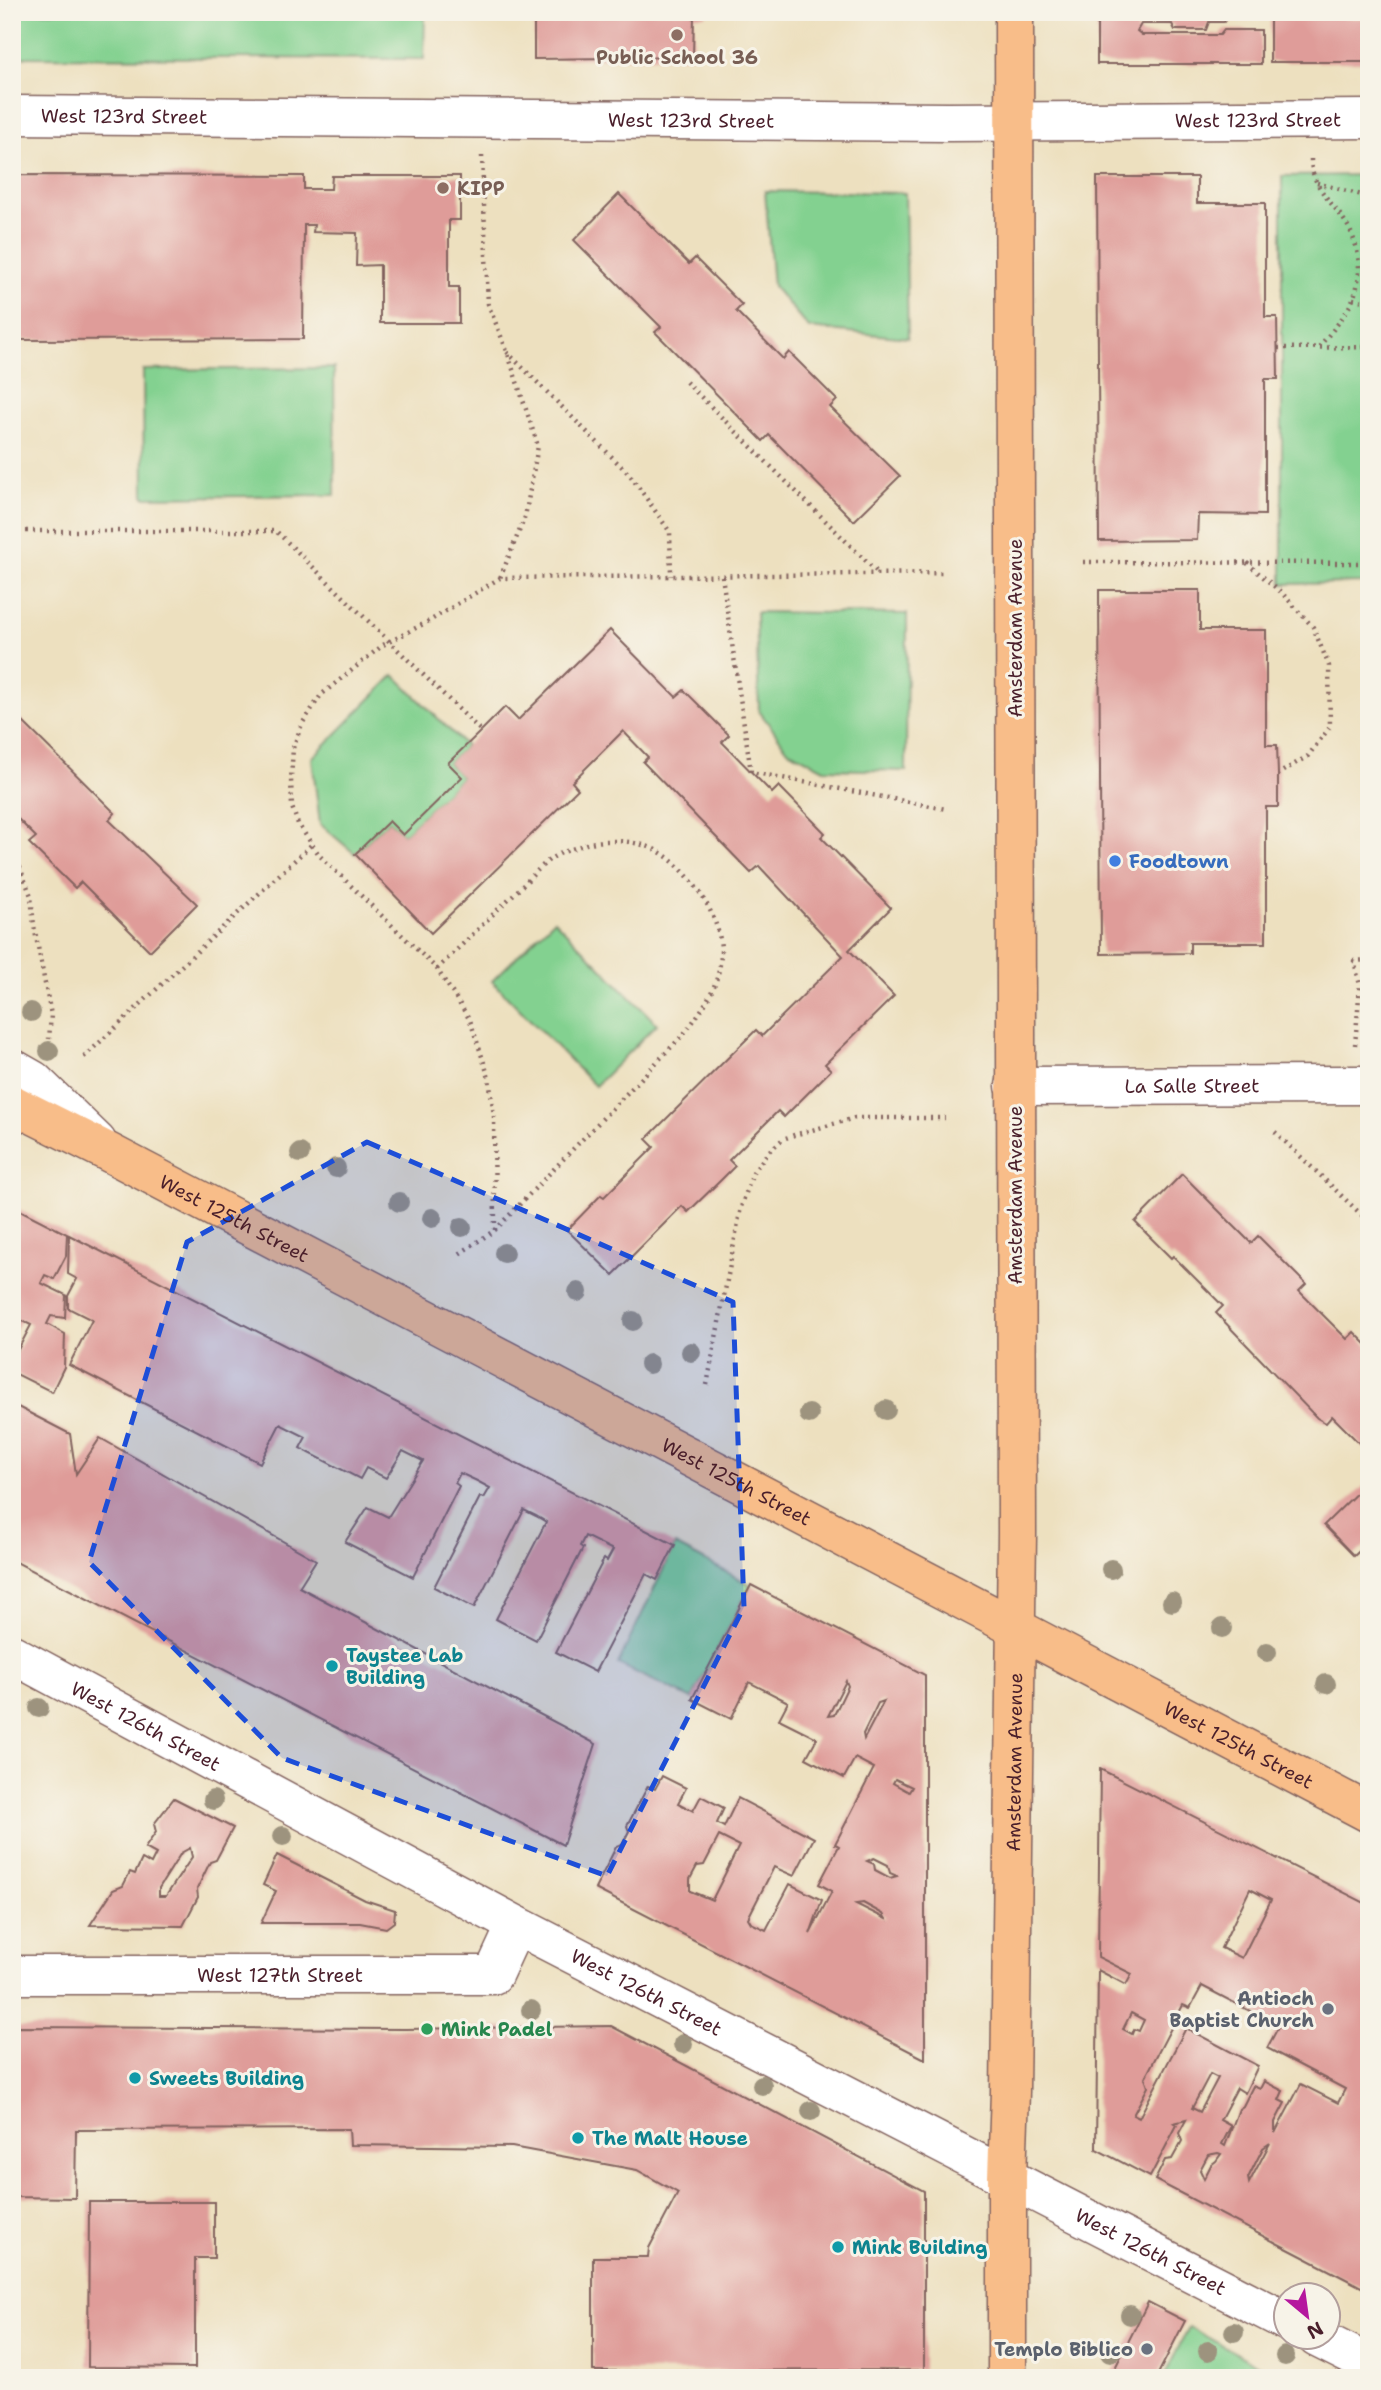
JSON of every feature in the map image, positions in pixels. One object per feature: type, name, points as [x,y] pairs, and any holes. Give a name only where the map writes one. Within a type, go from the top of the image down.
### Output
[{"type":"main road","name":"Amsterdam Avenue","points":[[1007,2378],[1007,2176],[1016,1629],[1014,12]]},
{"type":"main road","name":"West 125th Street","points":[[12,1104],[1369,1812]]},
{"type":"street","name":"West 123rd Street","points":[[12,115],[1014,121],[1369,119]]},
{"type":"street","name":"West 125th Street","points":[[12,1068],[33,1080],[106,1151]]},
{"type":"street","name":"La Salle Street","points":[[1015,1086],[1369,1085]]},
{"type":"street","name":"West 126th Street","points":[[12,1654],[516,1925],[1272,2314]]},
{"type":"street","name":"West 127th Street","points":[[12,1975],[493,1975],[516,1925]]},
{"type":"street","points":[[1342,2350],[1369,2364]]},
{"type":"path","points":[[14,78],[16,12]]},
{"type":"path","points":[[482,155],[488,303],[538,446],[525,517],[500,578]]},
{"type":"path","points":[[1311,159],[1311,170],[1317,183],[1325,198],[1344,220],[1355,241],[1358,257],[1353,299],[1318,348]]},
{"type":"path","points":[[1317,183],[1369,197]]},
{"type":"path","points":[[1353,299],[1369,302]]},
{"type":"path","points":[[1278,348],[1369,347]]},
{"type":"path","points":[[506,351],[630,475],[670,533],[671,576]]},
{"type":"path","points":[[686,382],[879,573]]},
{"type":"path","points":[[12,531],[276,531],[481,731]]},
{"type":"path","points":[[1083,562],[1369,563]]},
{"type":"path","points":[[1247,562],[1282,593],[1312,627],[1329,666],[1330,727],[1308,756],[1278,774]]},
{"type":"path","points":[[495,1230],[494,1116],[489,1079],[470,1020],[437,969],[310,845],[292,807],[290,779],[293,748],[302,724],[321,695],[354,667],[390,642],[500,578],[946,573]]},
{"type":"path","points":[[722,576],[751,772],[946,809]]},
{"type":"path","points":[[437,969],[551,859],[589,843],[632,842],[652,848],[675,864],[699,890],[719,930],[721,952],[711,994],[682,1036],[495,1230],[459,1254]]},
{"type":"path","points":[[84,1057],[310,845]]},
{"type":"path","points":[[12,847],[31,896],[51,1015],[50,1039]]},
{"type":"path","points":[[1354,1045],[1360,985],[1354,961],[1369,960]]},
{"type":"path","points":[[707,1385],[741,1207],[753,1173],[768,1152],[783,1139],[855,1118],[945,1118]]},
{"type":"path","points":[[1275,1132],[1369,1222]]},
{"type":"highlighted area","points":[[367,1142],[733,1302],[744,1607],[607,1876],[282,1758],[89,1562],[187,1242]]},
{"type":"green space","points":[[12,12],[425,12],[424,59],[12,57]]},
{"type":"green space","points":[[1369,175],[1369,583],[1282,584],[1282,176]]},
{"type":"green space","points":[[765,191],[905,193],[908,338],[809,328],[773,286]]},
{"type":"green space","points":[[334,368],[335,495],[144,497],[143,370]]},
{"type":"green space","points":[[756,612],[907,614],[906,771],[824,769],[788,750],[759,711]]},
{"type":"green space","points":[[394,675],[466,746],[448,763],[462,777],[403,835],[389,821],[355,854],[320,824],[312,758]]},
{"type":"green space","points":[[554,920],[657,1024],[595,1086],[492,981]]},
{"type":"green space","points":[[675,1545],[751,1585],[692,1699],[618,1664]]},
{"type":"green space","points":[[1189,2327],[1281,2378],[1163,2378]]},
{"type":"building","name":"Public School 36","points":[[523,12],[706,12],[706,16],[694,16],[693,57],[534,59],[534,15],[523,16]]},
{"type":"building","points":[[1097,12],[1245,12],[1245,19],[1209,22],[1206,30],[1175,30],[1172,24],[1141,24],[1137,31],[1142,35],[1220,35],[1224,30],[1261,30],[1261,64],[1097,64]]},
{"type":"building","points":[[1283,12],[1332,12],[1343,18],[1369,18],[1369,62],[1270,62],[1270,16],[1283,17]]},
{"type":"building","points":[[12,175],[304,176],[304,189],[331,189],[332,176],[460,176],[460,220],[449,220],[449,287],[459,287],[459,323],[380,323],[380,265],[356,266],[357,233],[313,232],[314,225],[304,225],[303,339],[12,340]]},
{"type":"building","points":[[1097,177],[1197,177],[1197,203],[1265,203],[1265,317],[1277,317],[1278,379],[1265,379],[1265,515],[1198,514],[1197,540],[1099,541]]},
{"type":"building","points":[[619,194],[689,264],[695,258],[742,305],[736,311],[783,359],[789,352],[837,400],[830,407],[900,476],[854,521],[769,435],[763,441],[655,332],[661,327],[574,240]]},
{"type":"building","points":[[1099,590],[1200,590],[1200,630],[1266,630],[1266,745],[1277,745],[1278,807],[1266,807],[1266,943],[1190,943],[1190,953],[1101,954]]},
{"type":"building","points":[[610,630],[676,697],[684,690],[729,735],[722,742],[772,793],[779,786],[825,833],[821,837],[891,908],[849,950],[894,996],[825,1064],[831,1070],[784,1117],[778,1111],[729,1160],[735,1166],[721,1180],[688,1212],[682,1206],[613,1275],[567,1230],[654,1147],[646,1139],[756,1030],[762,1036],[843,956],[759,866],[751,873],[643,762],[648,757],[623,731],[572,782],[578,789],[431,933],[355,854],[389,821],[403,835],[462,777],[448,763],[505,707],[518,720]]},
{"type":"building","points":[[12,711],[115,813],[109,820],[197,904],[150,951],[81,882],[75,888],[29,843],[36,837],[12,813]]},
{"type":"building","points":[[1182,1174],[1251,1243],[1258,1236],[1306,1284],[1299,1291],[1347,1339],[1354,1332],[1369,1347],[1369,1453],[1332,1416],[1326,1423],[1317,1418],[1216,1313],[1223,1306],[1135,1222]]},
{"type":"building","points":[[12,1206],[67,1234],[66,1256],[54,1279],[45,1275],[41,1283],[66,1295],[65,1318],[51,1316],[47,1324],[65,1334],[64,1367],[52,1392],[12,1372],[12,1361],[31,1325],[21,1320],[12,1337],[12,1241],[17,1233],[12,1231]]},
{"type":"building","points":[[69,1235],[675,1545],[657,1580],[646,1574],[595,1672],[556,1652],[604,1559],[607,1561],[613,1550],[585,1536],[580,1546],[583,1548],[536,1640],[496,1619],[546,1522],[536,1516],[524,1510],[474,1608],[434,1587],[480,1497],[484,1498],[490,1488],[477,1481],[460,1473],[455,1483],[459,1486],[413,1577],[345,1542],[368,1507],[388,1517],[423,1461],[403,1451],[386,1478],[366,1468],[360,1479],[300,1448],[306,1437],[280,1424],[260,1463],[69,1365],[92,1320],[68,1308],[68,1296],[77,1279],[68,1274]]},
{"type":"building","name":"Taystee Lab Building","points":[[12,1404],[70,1434],[76,1474],[100,1438],[316,1560],[299,1587],[596,1744],[563,1845],[12,1560]]},
{"type":"building","points":[[1369,1481],[1369,1542],[1354,1556],[1324,1525]]},
{"type":"building","points":[[751,1585],[925,1675],[925,2059],[595,1889],[616,1847],[622,1845],[629,1831],[627,1826],[648,1786],[655,1789],[662,1776],[686,1788],[678,1803],[693,1811],[701,1796],[724,1808],[717,1823],[724,1827],[738,1798],[814,1838],[794,1876],[774,1867],[748,1918],[751,1923],[766,1930],[790,1884],[822,1900],[810,1934],[832,1891],[819,1884],[839,1846],[835,1844],[874,1768],[855,1758],[844,1778],[806,1758],[817,1738],[779,1719],[788,1702],[749,1682],[731,1719],[692,1699]],"holes":[[[846,1681],[848,1686],[834,1715],[828,1716]],[[884,1701],[864,1739],[863,1734],[878,1703]],[[895,1779],[912,1787],[909,1792],[893,1783]],[[719,1836],[739,1846],[712,1900],[690,1891],[690,1879],[697,1866],[704,1865]],[[874,1858],[888,1865],[890,1873],[897,1876],[890,1878],[875,1870],[874,1864],[867,1861]],[[863,1903],[883,1914],[886,1919],[856,1904]]]},
{"type":"building","points":[[1100,1769],[1369,1905],[1369,2291],[1155,2180],[1165,2160],[1172,2159],[1182,2141],[1179,2133],[1186,2120],[1174,2123],[1177,2125],[1150,2177],[1096,2149],[1098,1970],[1126,1985],[1132,1974],[1098,1957]],"holes":[[[1250,1889],[1271,1900],[1242,1958],[1221,1948]],[[1202,1986],[1279,2026],[1267,2048],[1345,2089],[1338,2103],[1301,2084],[1275,2133],[1275,2122],[1285,2103],[1279,2100],[1283,2091],[1264,2081],[1260,2089],[1253,2086],[1239,2109],[1225,2146],[1222,2144],[1231,2126],[1220,2120],[1237,2088],[1245,2093],[1258,2066],[1186,2028],[1139,2118],[1133,2115],[1148,2087],[1145,2078],[1183,2005],[1190,2008]],[[1131,2013],[1144,2020],[1139,2031],[1134,2029],[1132,2034],[1123,2029]],[[1210,2074],[1218,2078],[1200,2112],[1192,2108]],[[1270,2143],[1249,2183],[1248,2178],[1263,2148]],[[1221,2154],[1204,2179],[1200,2170],[1208,2155]]]},
{"type":"building","points":[[174,1798],[233,1828],[216,1860],[210,1862],[197,1889],[198,1897],[183,1926],[90,1925],[113,1890],[123,1886],[130,1872],[135,1874],[142,1859],[151,1864],[156,1854],[145,1848],[156,1832],[154,1824]],"holes":[[[190,1848],[192,1857],[166,1896],[159,1896],[159,1888],[181,1853]]]},
{"type":"building","points":[[277,1855],[365,1900],[395,1910],[394,1922],[386,1928],[360,1923],[261,1923],[276,1891],[263,1885]]},
{"type":"building","points":[[611,2026],[924,2191],[924,2370],[593,2371],[593,2257],[648,2257],[649,2248],[678,2193],[637,2170],[512,2147],[350,2145],[349,2129],[76,2130],[75,2198],[12,2197],[12,2027],[406,2029]]},
{"type":"building","points":[[89,2202],[214,2202],[214,2258],[195,2258],[195,2368],[88,2367]]},
{"type":"building","name":"Templo Biblico","points":[[1148,2302],[1185,2321],[1156,2378],[1110,2378]]},
{"type":"place","name":"Public School 36","points":[[677,35]]},
{"type":"place","name":"KIPP","points":[[443,188]]},
{"type":"place","name":"Foodtown","points":[[1115,861]]},
{"type":"place","name":"Taystee Lab Building","points":[[332,1666]]},
{"type":"place","name":"Antioch Baptist Church","points":[[1328,2009]]},
{"type":"place","name":"Mink Padel","points":[[427,2029]]},
{"type":"place","name":"Sweets Building","points":[[135,2078]]},
{"type":"place","name":"The Malt House","points":[[578,2138]]},
{"type":"place","name":"Mink Building","points":[[838,2247]]},
{"type":"place","name":"Templo Biblico","points":[[1147,2349]]}]
